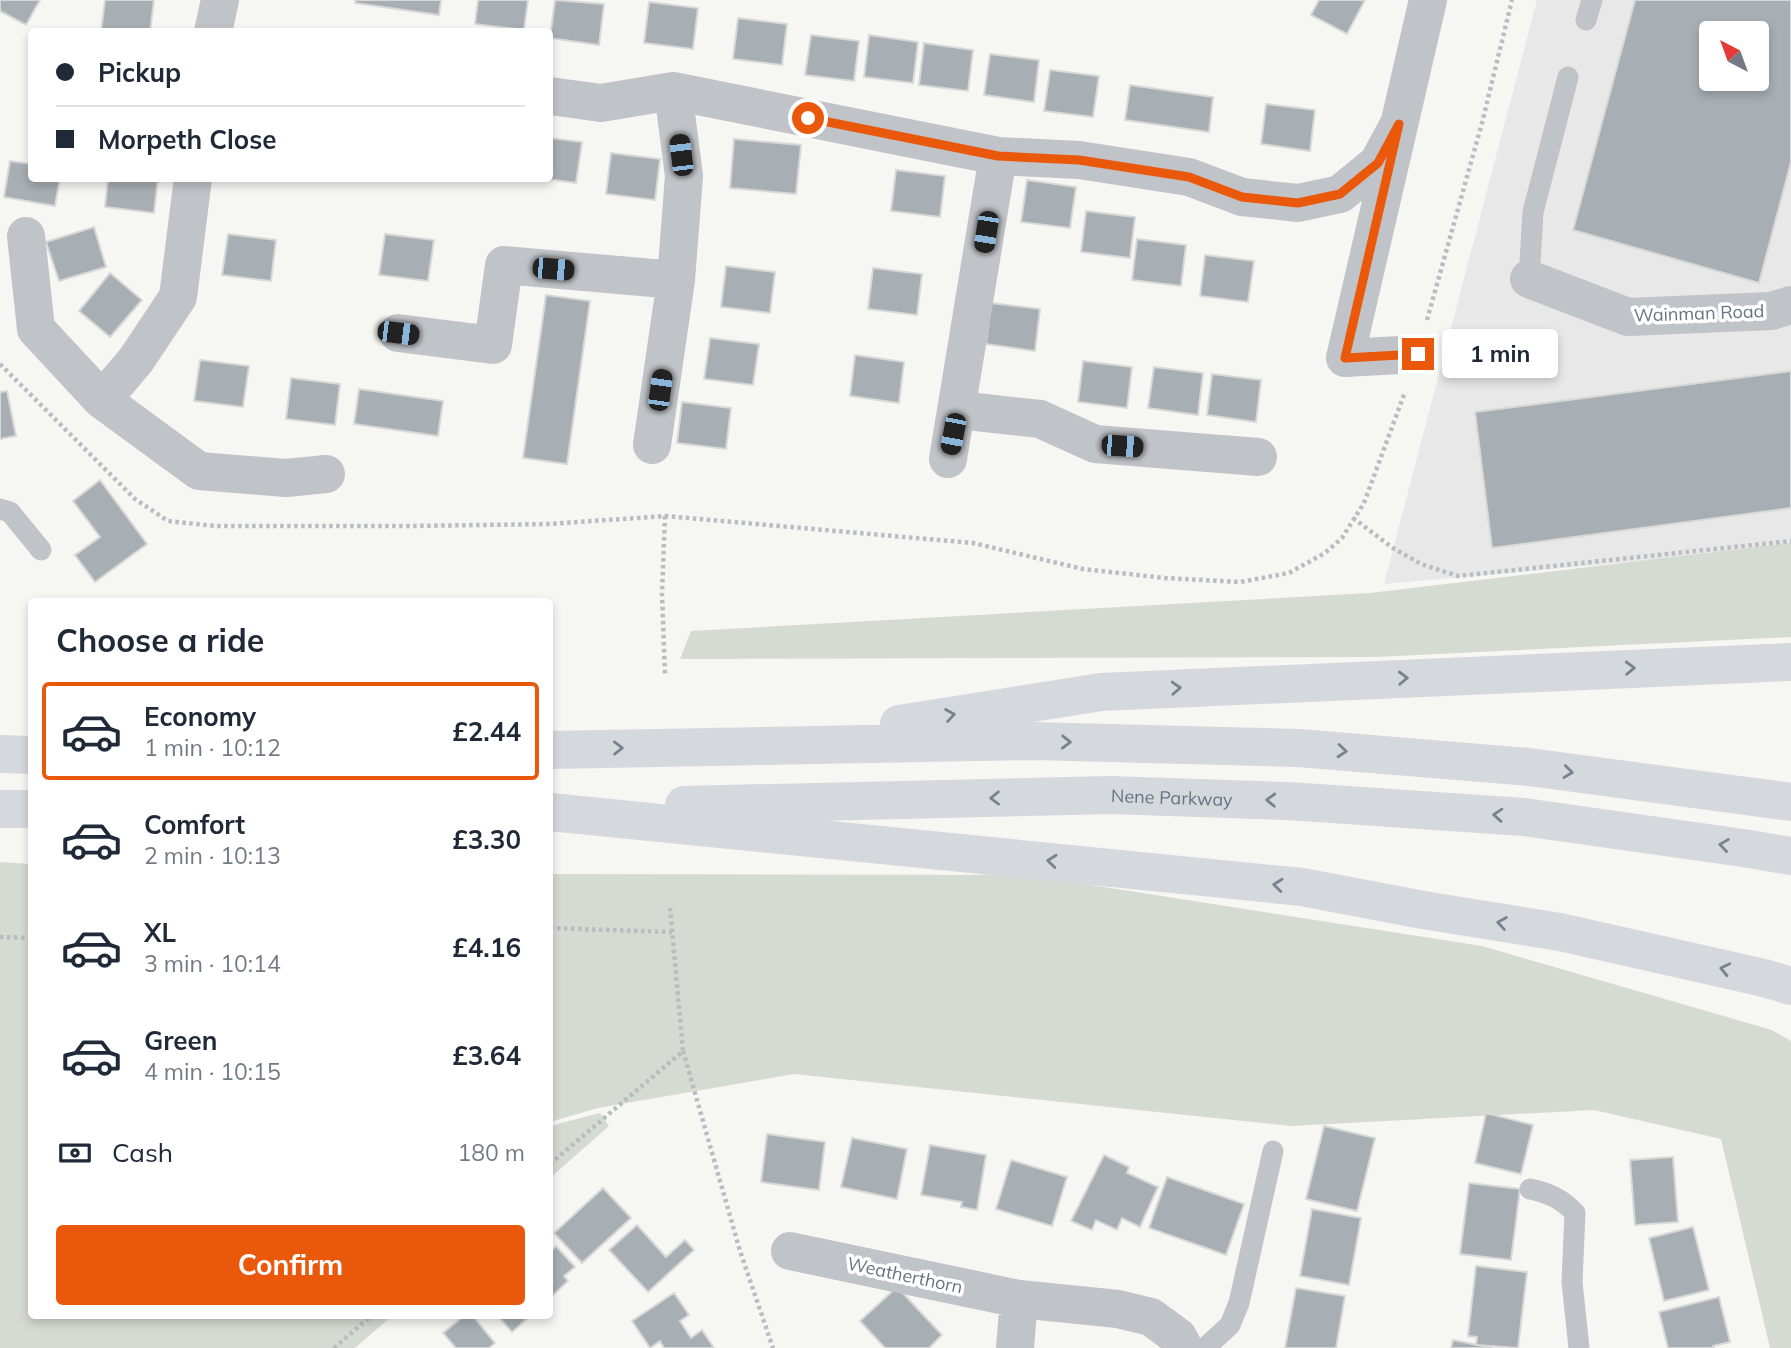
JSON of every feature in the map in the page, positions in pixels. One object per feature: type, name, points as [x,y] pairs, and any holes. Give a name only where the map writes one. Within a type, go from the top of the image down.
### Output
[{"type":"highway","points":[[762,745],[1101,692],[1791,662]]},
{"type":"highway","points":[[553,750],[1032,741],[1299,748],[1529,767],[1791,802]]},
{"type":"highway","points":[[0,754],[28,755]]},
{"type":"highway","name":"Nene Parkway","points":[[553,810],[1110,796],[1287,801],[1524,817],[1791,856]]},
{"type":"highway","points":[[0,809],[28,809]]},
{"type":"highway","points":[[553,810],[1303,887],[1560,932],[1791,986]]},
{"type":"street","points":[[214,28],[220,0]]},
{"type":"street","points":[[1421,342],[1345,358],[1428,0]]},
{"type":"street","points":[[553,96],[601,103],[673,91],[998,156],[1079,160],[1189,177],[1242,197],[1298,203],[1340,194],[1378,163],[1399,124]]},
{"type":"street","points":[[652,445],[676,280],[684,176],[673,91]]},
{"type":"street","points":[[948,459],[998,156]]},
{"type":"street","points":[[102,400],[136,360],[178,297],[192,182]]},
{"type":"street","points":[[26,236],[36,329],[102,400],[199,471],[286,478],[326,474]]},
{"type":"street","points":[[398,333],[493,345],[504,265],[676,280]]},
{"type":"street","name":"Wainman Road","points":[[1530,279],[1628,317],[1771,311],[1791,305]]},
{"type":"street","points":[[958,410],[1040,419],[1095,444],[1258,457]]},
{"type":"street","name":"Weatherthorn","points":[[790,1251],[1019,1299],[1118,1309],[1151,1317],[1178,1337],[1184,1348]]},
{"type":"street","points":[[1015,1348],[1019,1299]]},
{"type":"lane","points":[[1530,279],[1532,212],[1568,77]]},
{"type":"lane","points":[[0,509],[10,512],[41,550]]},
{"type":"lane","points":[[1205,1348],[1230,1325],[1240,1303],[1273,1151]]},
{"type":"lane","points":[[1530,1189],[1549,1194],[1576,1213],[1572,1282],[1579,1348]]},
{"type":"path","points":[[1421,342],[1482,124],[1512,0]]},
{"type":"path","points":[[549,524],[665,516],[973,543],[1083,569],[1165,578],[1240,582],[1289,573],[1307,564],[1342,538],[1364,503],[1405,390]]},
{"type":"path","points":[[665,516],[662,593],[666,675]]},
{"type":"path","points":[[1353,518],[1392,548],[1421,564],[1458,576],[1791,541]]},
{"type":"path","points":[[670,908],[683,1051],[740,1251],[773,1348]]},
{"type":"path","points":[[553,928],[673,932]]},
{"type":"path","points":[[0,937],[28,938]]},
{"type":"path","points":[[553,1161],[683,1051]]},
{"type":"path","points":[[334,1348],[368,1319]]},
{"type":"shaded area","points":[[1537,0],[1791,0],[1791,548],[1384,584]]},
{"type":"shaded area","points":[[1791,543],[1791,637],[1375,657],[680,659],[691,631],[1370,593]]},
{"type":"shaded area","points":[[0,862],[28,864],[28,1319],[389,1319],[355,1348],[0,1348]]},
{"type":"shaded area","points":[[553,874],[1027,875],[1482,946],[1772,1030],[1791,1041],[1791,1348],[1770,1348],[1721,1139],[1594,1110],[1292,1126],[794,1074],[598,1108],[553,1121]]},
{"type":"shaded area","points":[[600,1113],[609,1126],[553,1175],[553,1125]]},
{"type":"building","points":[[0,0],[40,0],[26,25],[0,11]]},
{"type":"building","points":[[105,0],[154,0],[150,28],[102,28]]},
{"type":"building","points":[[356,0],[441,0],[439,15],[355,3]]},
{"type":"building","points":[[478,0],[528,0],[524,28],[475,24]]},
{"type":"building","points":[[555,0],[604,4],[599,45],[553,38],[551,28]]},
{"type":"building","points":[[1319,0],[1365,0],[1347,34],[1311,15]]},
{"type":"building","points":[[1635,0],[1791,0],[1791,162],[1759,283],[1573,230]]},
{"type":"building","points":[[649,2],[698,8],[693,49],[644,43]]},
{"type":"building","points":[[738,18],[787,24],[782,65],[733,59]]},
{"type":"building","points":[[811,35],[859,41],[854,81],[805,75]]},
{"type":"building","points":[[869,35],[918,42],[913,83],[864,77]]},
{"type":"building","points":[[924,43],[973,50],[968,91],[919,85]]},
{"type":"building","points":[[990,54],[1039,60],[1034,102],[984,95]]},
{"type":"building","points":[[1050,70],[1099,76],[1093,117],[1044,111]]},
{"type":"building","points":[[1130,85],[1213,97],[1209,132],[1125,120]]},
{"type":"building","points":[[1266,104],[1315,110],[1310,151],[1261,144]]},
{"type":"building","points":[[553,138],[582,142],[576,183],[553,180]]},
{"type":"building","points":[[734,139],[801,145],[796,194],[730,188]]},
{"type":"building","points":[[611,153],[660,159],[655,200],[606,194]]},
{"type":"building","points":[[10,161],[28,163],[28,182],[59,182],[55,206],[4,197]]},
{"type":"building","points":[[896,170],[945,176],[940,217],[891,211]]},
{"type":"building","points":[[1027,180],[1076,187],[1070,228],[1021,222]]},
{"type":"building","points":[[108,182],[158,182],[154,213],[105,207]]},
{"type":"building","points":[[1086,211],[1135,217],[1130,258],[1081,252]]},
{"type":"building","points":[[94,227],[106,267],[59,281],[46,242]]},
{"type":"building","points":[[228,234],[276,240],[271,281],[222,275]]},
{"type":"building","points":[[385,234],[434,240],[428,281],[379,275]]},
{"type":"building","points":[[1137,239],[1186,245],[1181,286],[1132,280]]},
{"type":"building","points":[[1205,255],[1254,261],[1248,302],[1200,296]]},
{"type":"building","points":[[726,266],[775,272],[770,313],[721,307]]},
{"type":"building","points":[[873,268],[922,274],[917,315],[868,309]]},
{"type":"building","points":[[110,273],[142,300],[110,337],[79,311]]},
{"type":"building","points":[[546,295],[590,301],[567,464],[523,458]]},
{"type":"building","points":[[991,303],[1040,309],[1035,351],[986,344]]},
{"type":"building","points":[[710,338],[759,344],[753,385],[704,379]]},
{"type":"building","points":[[855,355],[904,362],[899,403],[850,396]]},
{"type":"building","points":[[200,360],[249,366],[243,407],[194,401]]},
{"type":"building","points":[[1083,361],[1132,367],[1127,408],[1078,402]]},
{"type":"building","points":[[1154,367],[1203,373],[1198,415],[1148,408]]},
{"type":"building","points":[[1791,371],[1791,508],[1492,548],[1475,412]]},
{"type":"building","points":[[1212,374],[1261,380],[1256,422],[1207,415]]},
{"type":"building","points":[[291,378],[340,384],[335,425],[286,419]]},
{"type":"building","points":[[359,389],[443,401],[438,436],[354,424]]},
{"type":"building","points":[[7,391],[16,436],[0,439],[0,392]]},
{"type":"building","points":[[682,402],[731,408],[726,449],[677,443]]},
{"type":"building","points":[[100,480],[147,544],[95,582],[75,555],[100,537],[73,501]]},
{"type":"building","points":[[1486,1113],[1533,1125],[1521,1174],[1475,1163]]},
{"type":"building","points":[[1324,1126],[1375,1138],[1357,1211],[1306,1199]]},
{"type":"building","points":[[767,1134],[825,1142],[819,1190],[761,1182]]},
{"type":"building","points":[[852,1138],[907,1149],[897,1199],[841,1187]]},
{"type":"building","points":[[930,1145],[986,1155],[977,1210],[961,1207],[962,1202],[921,1195]]},
{"type":"building","points":[[1104,1155],[1129,1167],[1127,1173],[1158,1187],[1140,1227],[1122,1218],[1117,1230],[1096,1220],[1092,1230],[1071,1221]]},
{"type":"building","points":[[1673,1157],[1678,1222],[1635,1225],[1630,1160]]},
{"type":"building","points":[[1011,1160],[1067,1177],[1052,1226],[996,1209]]},
{"type":"building","points":[[1167,1177],[1244,1204],[1226,1255],[1149,1228]]},
{"type":"building","points":[[1469,1183],[1520,1189],[1511,1260],[1460,1254]]},
{"type":"building","points":[[603,1188],[631,1218],[582,1263],[554,1233]]},
{"type":"building","points":[[1312,1209],[1361,1218],[1349,1285],[1300,1276]]},
{"type":"building","points":[[637,1225],[666,1257],[685,1240],[694,1250],[648,1292],[609,1250]]},
{"type":"building","points":[[1693,1227],[1709,1290],[1664,1301],[1649,1238]]},
{"type":"building","points":[[556,1246],[575,1267],[564,1276],[568,1281],[553,1295],[553,1249]]},
{"type":"building","points":[[1476,1266],[1527,1272],[1518,1348],[1476,1345],[1477,1337],[1468,1336]]},
{"type":"building","points":[[897,1287],[942,1335],[929,1348],[885,1348],[860,1321]]},
{"type":"building","points":[[1296,1288],[1345,1296],[1336,1348],[1285,1348]]},
{"type":"building","points":[[674,1293],[689,1315],[680,1321],[691,1338],[702,1330],[714,1348],[664,1348],[660,1341],[650,1348],[632,1321]]},
{"type":"building","points":[[1719,1297],[1730,1342],[1713,1346],[1714,1348],[1668,1348],[1659,1312]]},
{"type":"building","points":[[460,1319],[475,1319],[495,1343],[489,1348],[456,1348],[443,1333]]},
{"type":"building","points":[[501,1319],[527,1319],[512,1332]]},
{"type":"building","points":[[1453,1340],[1492,1348],[1451,1348]]},
{"type":"route","points":[[808,118],[998,156],[1079,160],[1189,177],[1242,197],[1298,203],[1340,194],[1378,163],[1399,124],[1345,358],[1418,354]]}]
